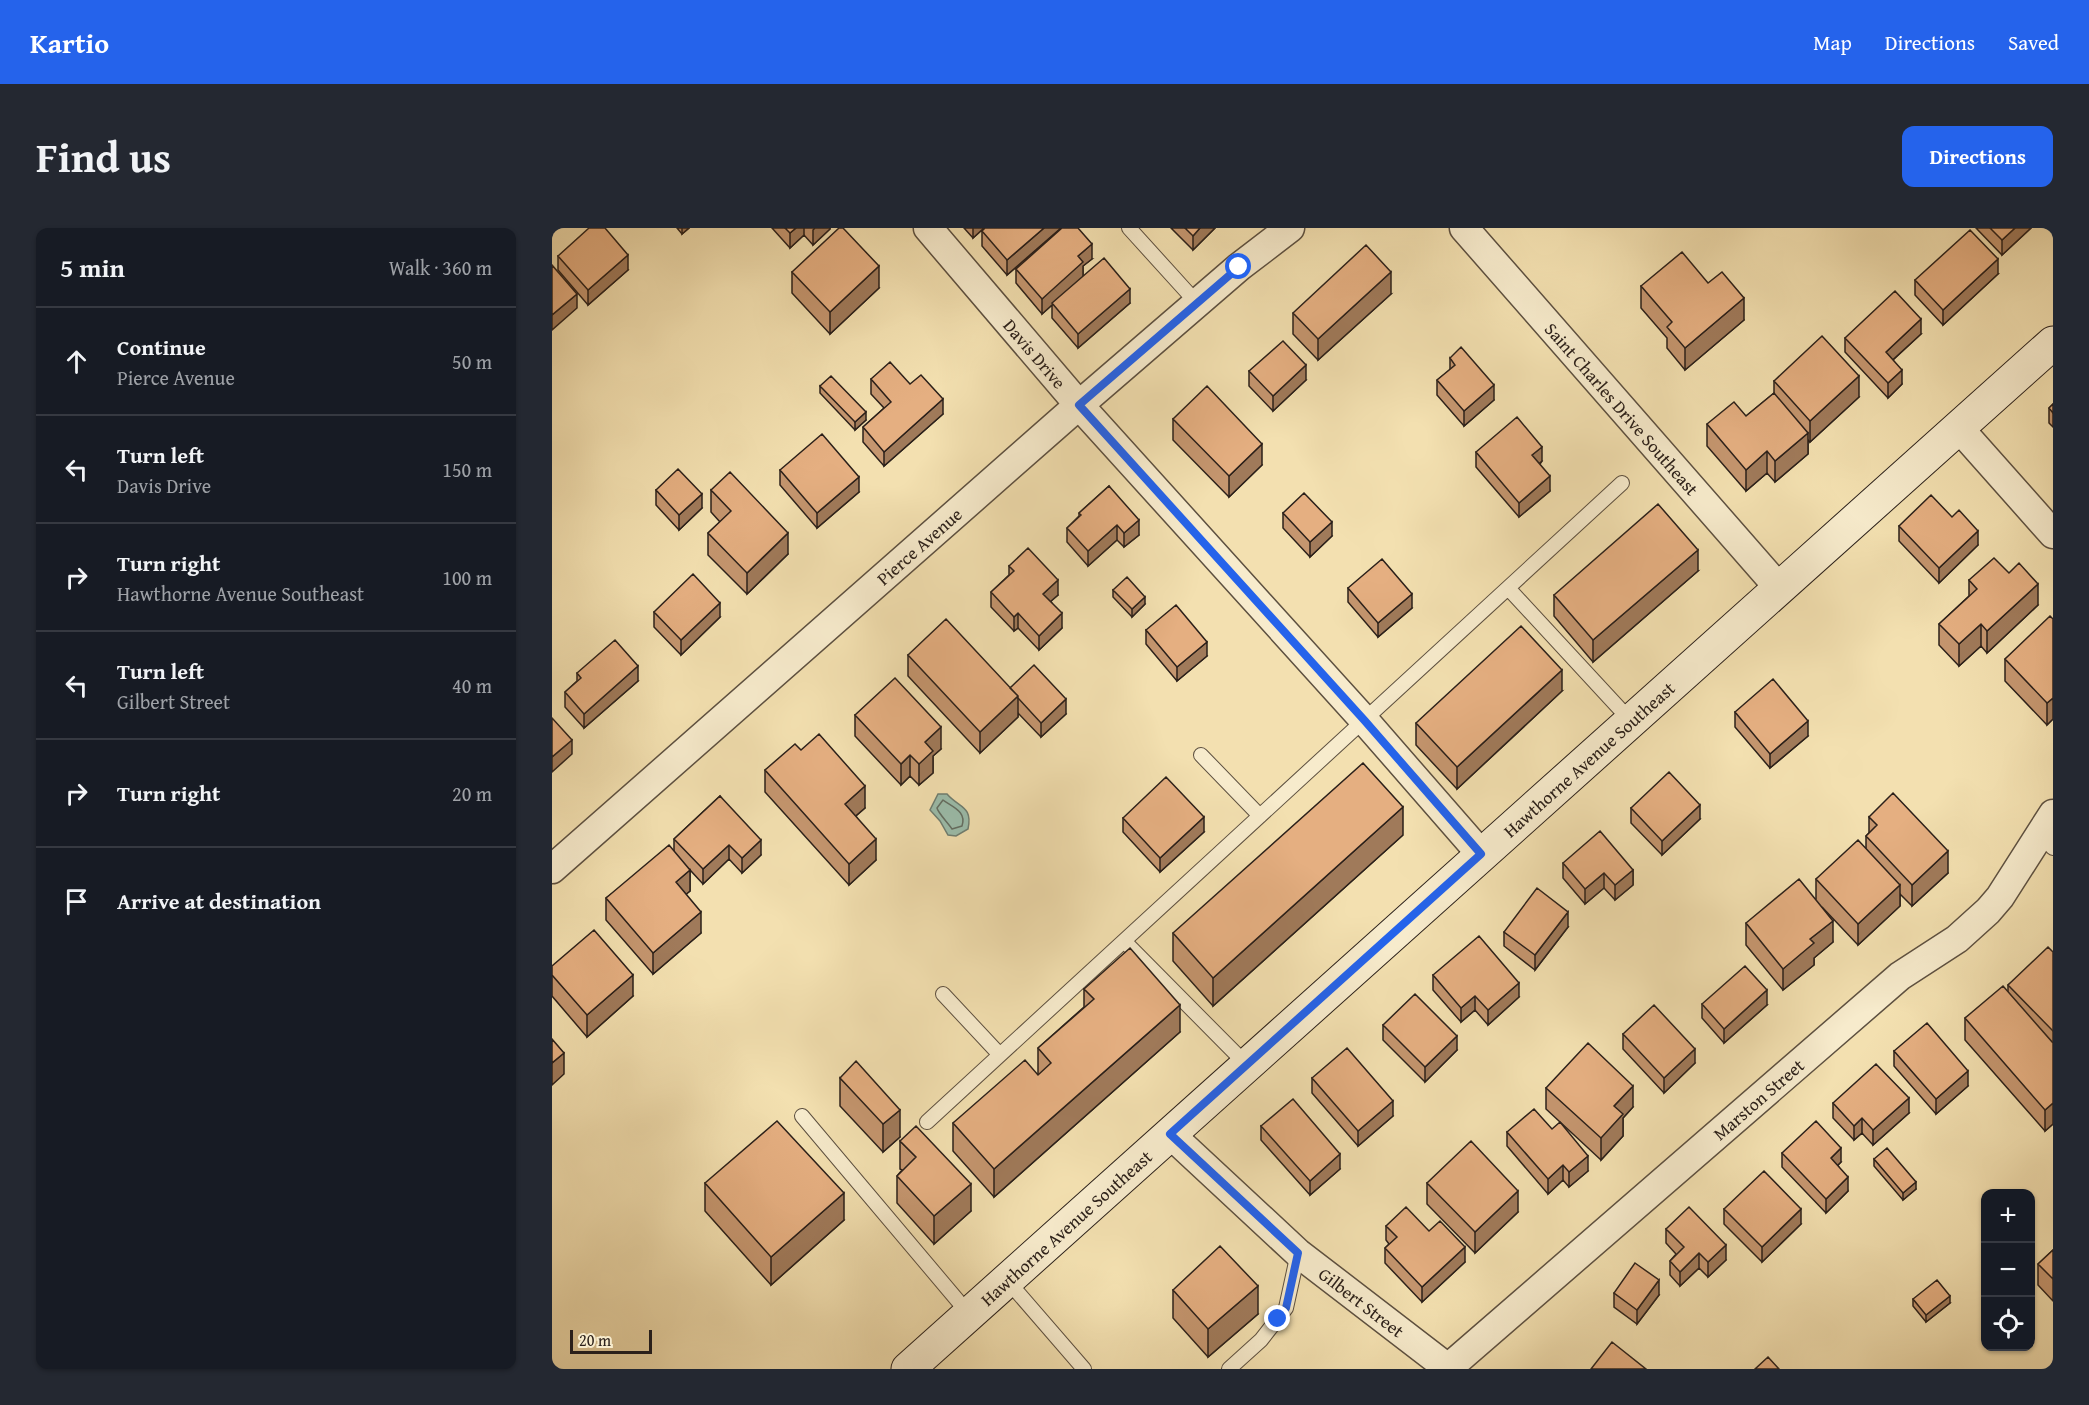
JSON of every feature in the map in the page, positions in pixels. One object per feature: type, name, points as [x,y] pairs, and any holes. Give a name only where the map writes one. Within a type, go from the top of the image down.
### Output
[{"type":"street","name":"Davis Drive","points":[[928,228],[1079,405],[1365,721],[1481,854]]},
{"type":"street","name":"Pierce Avenue","points":[[552,869],[1079,405],[1258,251],[1290,228]]},
{"type":"street","name":"Saint Charles Drive Southeast","points":[[1464,228],[1780,589]]},
{"type":"street","name":"Hawthorne Avenue Southeast","points":[[908,1369],[2053,343]]},
{"type":"street","points":[[1958,428],[2053,534]]},
{"type":"street","name":"Marston Street","points":[[1448,1369],[1900,976],[1974,925],[2000,897],[2049,832]]},
{"type":"street","name":"Gilbert Street","points":[[1170,1134],[1298,1253],[1448,1369]]},
{"type":"lane","points":[[1129,228],[1197,303]]},
{"type":"lane","points":[[927,1122],[1622,483]]},
{"type":"lane","points":[[1508,588],[1632,722]]},
{"type":"lane","points":[[1201,755],[1260,816]]},
{"type":"lane","points":[[1124,941],[1247,1065]]},
{"type":"lane","points":[[943,994],[1000,1055]]},
{"type":"lane","points":[[802,1116],[969,1314]]},
{"type":"lane","points":[[1228,1369],[1261,1340],[1286,1308],[1298,1253]]},
{"type":"lane","points":[[1007,1280],[1084,1369]]},
{"type":"water","points":[[938,794],[947,794],[964,808],[969,816],[968,829],[956,836],[948,835],[930,810]]},
{"type":"building","points":[[589,228],[605,228],[628,255],[588,290],[558,256]]},
{"type":"building","points":[[785,228],[796,228],[790,233]]},
{"type":"building","points":[[839,228],[843,228],[879,266],[830,312],[792,272]]},
{"type":"building","points":[[985,228],[1044,228],[1007,260],[982,231]]},
{"type":"building","points":[[1062,228],[1078,228],[1092,244],[1078,256],[1083,262],[1042,299],[1016,269]]},
{"type":"building","points":[[1185,228],[1200,228],[1193,236]]},
{"type":"building","points":[[1990,228],[2015,228],[2002,240]]},
{"type":"building","points":[[1970,230],[1998,259],[1943,310],[1915,280]]},
{"type":"building","points":[[1366,245],[1391,272],[1318,339],[1293,313]]},
{"type":"building","points":[[1682,252],[1708,283],[1722,272],[1744,298],[1685,348],[1667,327],[1672,322],[1641,286]]},
{"type":"building","points":[[1104,258],[1130,289],[1078,334],[1052,303]]},
{"type":"building","points":[[552,265],[577,294],[552,315]]},
{"type":"building","points":[[1895,291],[1921,319],[1886,352],[1902,370],[1888,383],[1845,338]]},
{"type":"building","points":[[1822,336],[1859,376],[1810,421],[1774,381]]},
{"type":"building","points":[[1283,341],[1306,365],[1273,396],[1249,371]]},
{"type":"building","points":[[1461,347],[1494,385],[1464,411],[1437,380],[1455,365],[1450,358]]},
{"type":"building","points":[[890,362],[910,384],[921,375],[943,399],[884,452],[863,427],[891,402],[871,379]]},
{"type":"building","points":[[831,376],[866,412],[855,422],[820,386]]},
{"type":"building","points":[[1207,386],[1262,444],[1229,476],[1173,419]]},
{"type":"building","points":[[1774,393],[1808,433],[1775,461],[1767,451],[1746,470],[1707,424],[1734,402],[1746,416]]},
{"type":"building","points":[[1517,417],[1542,447],[1532,455],[1550,476],[1519,503],[1476,452]]},
{"type":"building","points":[[822,434],[859,477],[817,513],[780,470]]},
{"type":"building","points":[[678,469],[702,494],[679,515],[656,490]]},
{"type":"building","points":[[730,472],[788,533],[747,573],[708,533],[731,511],[711,490]]},
{"type":"building","points":[[1109,486],[1139,520],[1124,533],[1117,525],[1088,551],[1067,528],[1081,515],[1079,513]]},
{"type":"building","points":[[1304,493],[1332,522],[1310,542],[1283,513]]},
{"type":"building","points":[[1931,495],[1952,517],[1959,510],[1978,531],[1939,568],[1899,526]]},
{"type":"building","points":[[1658,504],[1698,550],[1593,640],[1554,595]]},
{"type":"building","points":[[1028,548],[1058,580],[1043,594],[1062,613],[1039,636],[1018,613],[1014,617],[991,592],[1014,571],[1009,566]]},
{"type":"building","points":[[1994,558],[2009,573],[2019,563],[2038,584],[1987,631],[1981,624],[1959,644],[1939,624],[1977,589],[1969,580]]},
{"type":"building","points":[[1382,559],[1412,594],[1378,623],[1348,588]]},
{"type":"building","points":[[693,574],[720,603],[681,640],[654,612]]},
{"type":"building","points":[[1127,577],[1145,597],[1132,609],[1113,590]]},
{"type":"building","points":[[1176,605],[1207,642],[1177,667],[1146,630]]},
{"type":"building","points":[[2050,616],[2053,619],[2053,698],[2047,703],[2005,659]]},
{"type":"building","points":[[946,619],[1018,696],[980,732],[908,655]]},
{"type":"building","points":[[1521,626],[1562,670],[1457,767],[1416,723]]},
{"type":"building","points":[[615,640],[638,666],[584,714],[565,692],[581,678],[577,673]]},
{"type":"building","points":[[1034,665],[1066,699],[1041,723],[1010,688]]},
{"type":"building","points":[[895,678],[941,727],[925,742],[933,751],[919,764],[910,755],[901,764],[855,715]]},
{"type":"building","points":[[1773,679],[1808,721],[1770,754],[1735,712]]},
{"type":"building","points":[[552,718],[572,740],[552,757]]},
{"type":"building","points":[[819,734],[865,786],[845,804],[876,839],[849,864],[765,770],[795,744],[801,750]]},
{"type":"building","points":[[1363,763],[1403,807],[1213,978],[1173,933]]},
{"type":"building","points":[[1669,772],[1700,805],[1662,841],[1631,808]]},
{"type":"building","points":[[1166,777],[1204,817],[1160,858],[1123,818]]},
{"type":"building","points":[[1893,793],[1948,851],[1912,885],[1866,836],[1877,825],[1869,817]]},
{"type":"building","points":[[720,796],[761,840],[742,858],[729,845],[703,869],[674,839]]},
{"type":"building","points":[[1600,831],[1633,870],[1615,885],[1604,873],[1585,889],[1563,863]]},
{"type":"building","points":[[1858,840],[1900,885],[1858,924],[1816,879]]},
{"type":"building","points":[[669,845],[690,870],[676,882],[701,912],[653,953],[606,898]]},
{"type":"building","points":[[1799,879],[1833,921],[1810,939],[1814,943],[1783,969],[1746,923]]},
{"type":"building","points":[[1537,888],[1568,912],[1535,955],[1504,932]]},
{"type":"building","points":[[594,930],[633,975],[587,1015],[552,975],[552,966]]},
{"type":"building","points":[[1479,936],[1519,983],[1488,1010],[1475,996],[1461,1008],[1433,975]]},
{"type":"building","points":[[2048,947],[2053,952],[2053,1031],[2008,985]]},
{"type":"building","points":[[1130,948],[1180,1005],[994,1169],[953,1123],[1025,1060],[1038,1075],[1051,1063],[1038,1048],[1094,999],[1084,989]]},
{"type":"building","points":[[1745,966],[1767,990],[1724,1029],[1702,1004]]},
{"type":"building","points":[[2003,986],[2053,1043],[2053,1103],[2045,1110],[1965,1018]]},
{"type":"building","points":[[1415,994],[1457,1036],[1425,1067],[1383,1025]]},
{"type":"building","points":[[1654,1005],[1695,1049],[1664,1078],[1623,1034]]},
{"type":"building","points":[[1927,1023],[1968,1071],[1936,1099],[1894,1051]]},
{"type":"building","points":[[552,1039],[564,1053],[552,1063]]},
{"type":"building","points":[[1588,1043],[1633,1086],[1614,1106],[1623,1114],[1601,1138],[1546,1088]]},
{"type":"building","points":[[1347,1048],[1393,1101],[1358,1131],[1312,1078]]},
{"type":"building","points":[[856,1061],[900,1110],[883,1124],[840,1078]]},
{"type":"building","points":[[1876,1064],[1909,1098],[1873,1130],[1862,1118],[1854,1126],[1833,1103]]},
{"type":"building","points":[[1293,1099],[1340,1154],[1310,1181],[1261,1126]]},
{"type":"building","points":[[1534,1109],[1552,1129],[1560,1122],[1588,1156],[1569,1172],[1563,1165],[1548,1179],[1507,1132]]},
{"type":"building","points":[[777,1121],[844,1193],[771,1257],[705,1183]]},
{"type":"building","points":[[1816,1121],[1841,1148],[1831,1158],[1848,1177],[1826,1199],[1782,1153]]},
{"type":"building","points":[[916,1126],[971,1184],[934,1216],[897,1176],[916,1157],[900,1141]]},
{"type":"building","points":[[1471,1141],[1518,1191],[1475,1232],[1427,1183]]},
{"type":"building","points":[[1887,1148],[1916,1182],[1903,1193],[1874,1159]]},
{"type":"building","points":[[1764,1171],[1801,1209],[1762,1247],[1724,1209]]},
{"type":"building","points":[[1406,1207],[1429,1231],[1440,1221],[1465,1247],[1422,1287],[1385,1248],[1397,1237],[1386,1226]]},
{"type":"building","points":[[1689,1207],[1726,1245],[1708,1262],[1699,1253],[1680,1272],[1670,1261],[1684,1247],[1666,1229]]},
{"type":"building","points":[[1220,1246],[1258,1286],[1208,1329],[1173,1290]]},
{"type":"building","points":[[2053,1250],[2053,1279],[2038,1264]]},
{"type":"building","points":[[1635,1263],[1659,1280],[1637,1310],[1614,1293]]},
{"type":"building","points":[[1937,1280],[1950,1296],[1926,1315],[1913,1299]]},
{"type":"building","points":[[1612,1342],[1646,1369],[1591,1369]]},
{"type":"building","points":[[1768,1357],[1779,1369],[1755,1369]]},
{"type":"route","points":[[1239,267],[1079,405],[1365,721],[1481,854],[1170,1134],[1191,1156],[1298,1253],[1286,1308],[1278,1319]]}]
